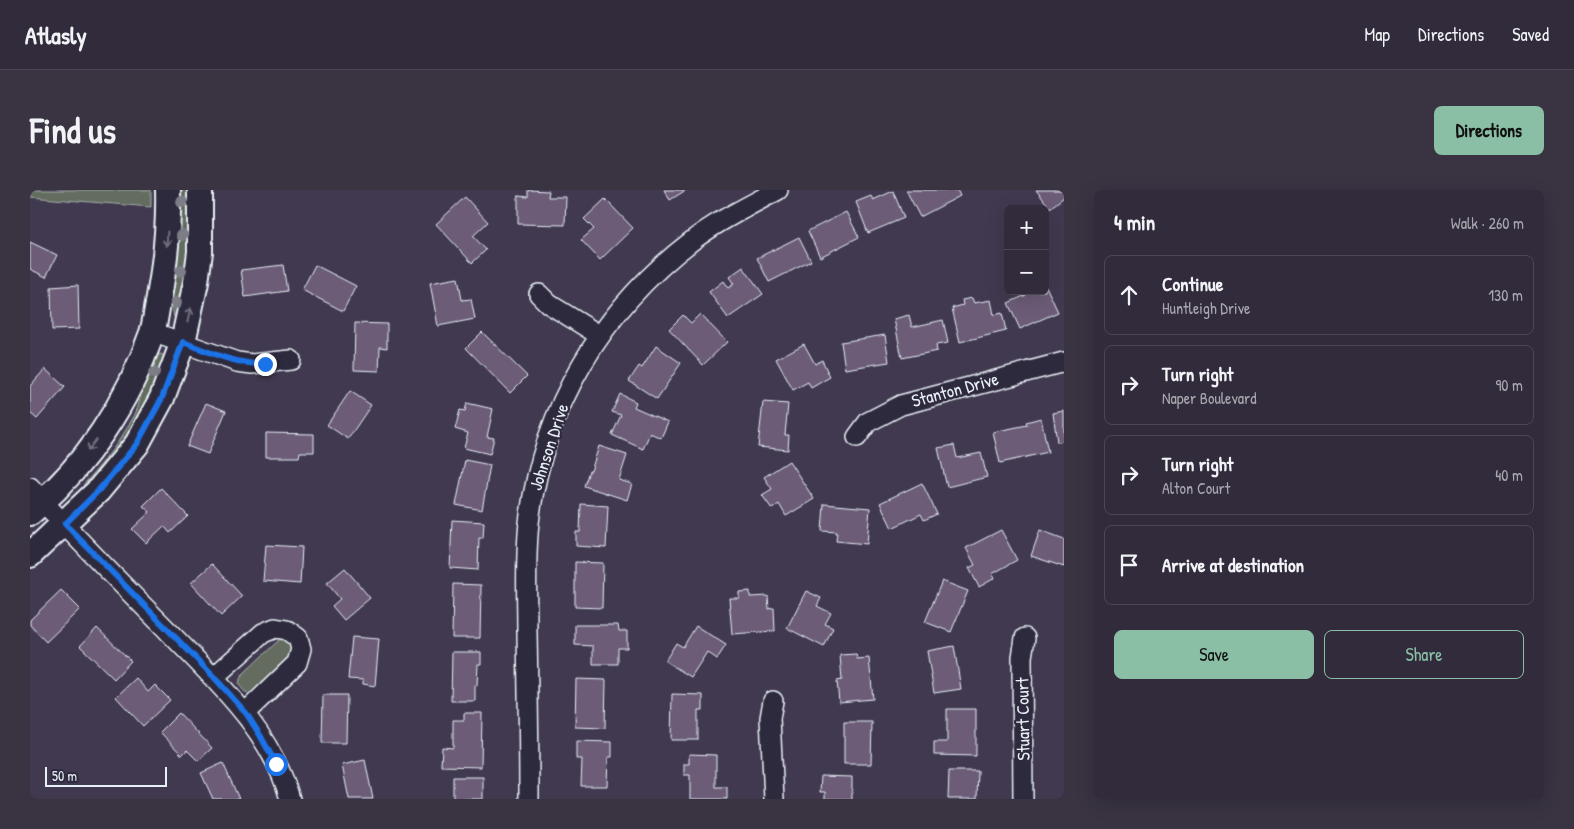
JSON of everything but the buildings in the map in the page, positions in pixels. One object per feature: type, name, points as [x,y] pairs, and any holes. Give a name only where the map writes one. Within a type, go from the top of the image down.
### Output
[{"type":"main road","points":[[34,501],[73,471],[105,428],[129,388],[152,332],[164,270],[168,190]]},
{"type":"main road","points":[[30,555],[98,491],[137,444],[162,398],[183,342],[196,282],[200,252],[200,190]]},
{"type":"street","name":"Johnson Drive","points":[[529,799],[526,568],[529,524],[538,470],[554,424],[578,371],[599,335],[629,299],[664,264],[694,239],[725,219],[778,190]]},
{"type":"street","points":[[539,294],[549,304],[599,335]]},
{"type":"street","points":[[152,332],[236,362],[265,364],[290,360]]},
{"type":"street","name":"Stanton Drive","points":[[857,437],[868,422],[901,405],[1064,362]]},
{"type":"street","points":[[34,501],[65,524],[214,677],[246,713],[276,764],[290,799]]},
{"type":"street","points":[[214,677],[263,633],[275,628],[287,630],[298,638],[301,649],[297,663],[246,713]]},
{"type":"street","name":"Stuart Court","points":[[1023,799],[1022,658],[1025,638]]},
{"type":"street","points":[[773,701],[770,718],[774,799]]},
{"type":"green space","points":[[30,190],[151,190],[151,207],[30,197]]},
{"type":"green space","points":[[178,190],[188,190],[189,274],[176,318],[174,317],[171,299]]},
{"type":"green space","points":[[160,354],[166,356],[167,361],[134,425],[87,488],[83,488],[84,484],[129,425],[138,408],[148,368]]},
{"type":"green space","points":[[280,639],[288,640],[292,643],[291,657],[253,693],[245,692],[239,685],[243,674]]},
{"type":"route","points":[[265,364],[236,362],[183,342],[162,398],[137,444],[98,491],[65,524],[171,635],[214,677],[246,713],[276,764]]}]
